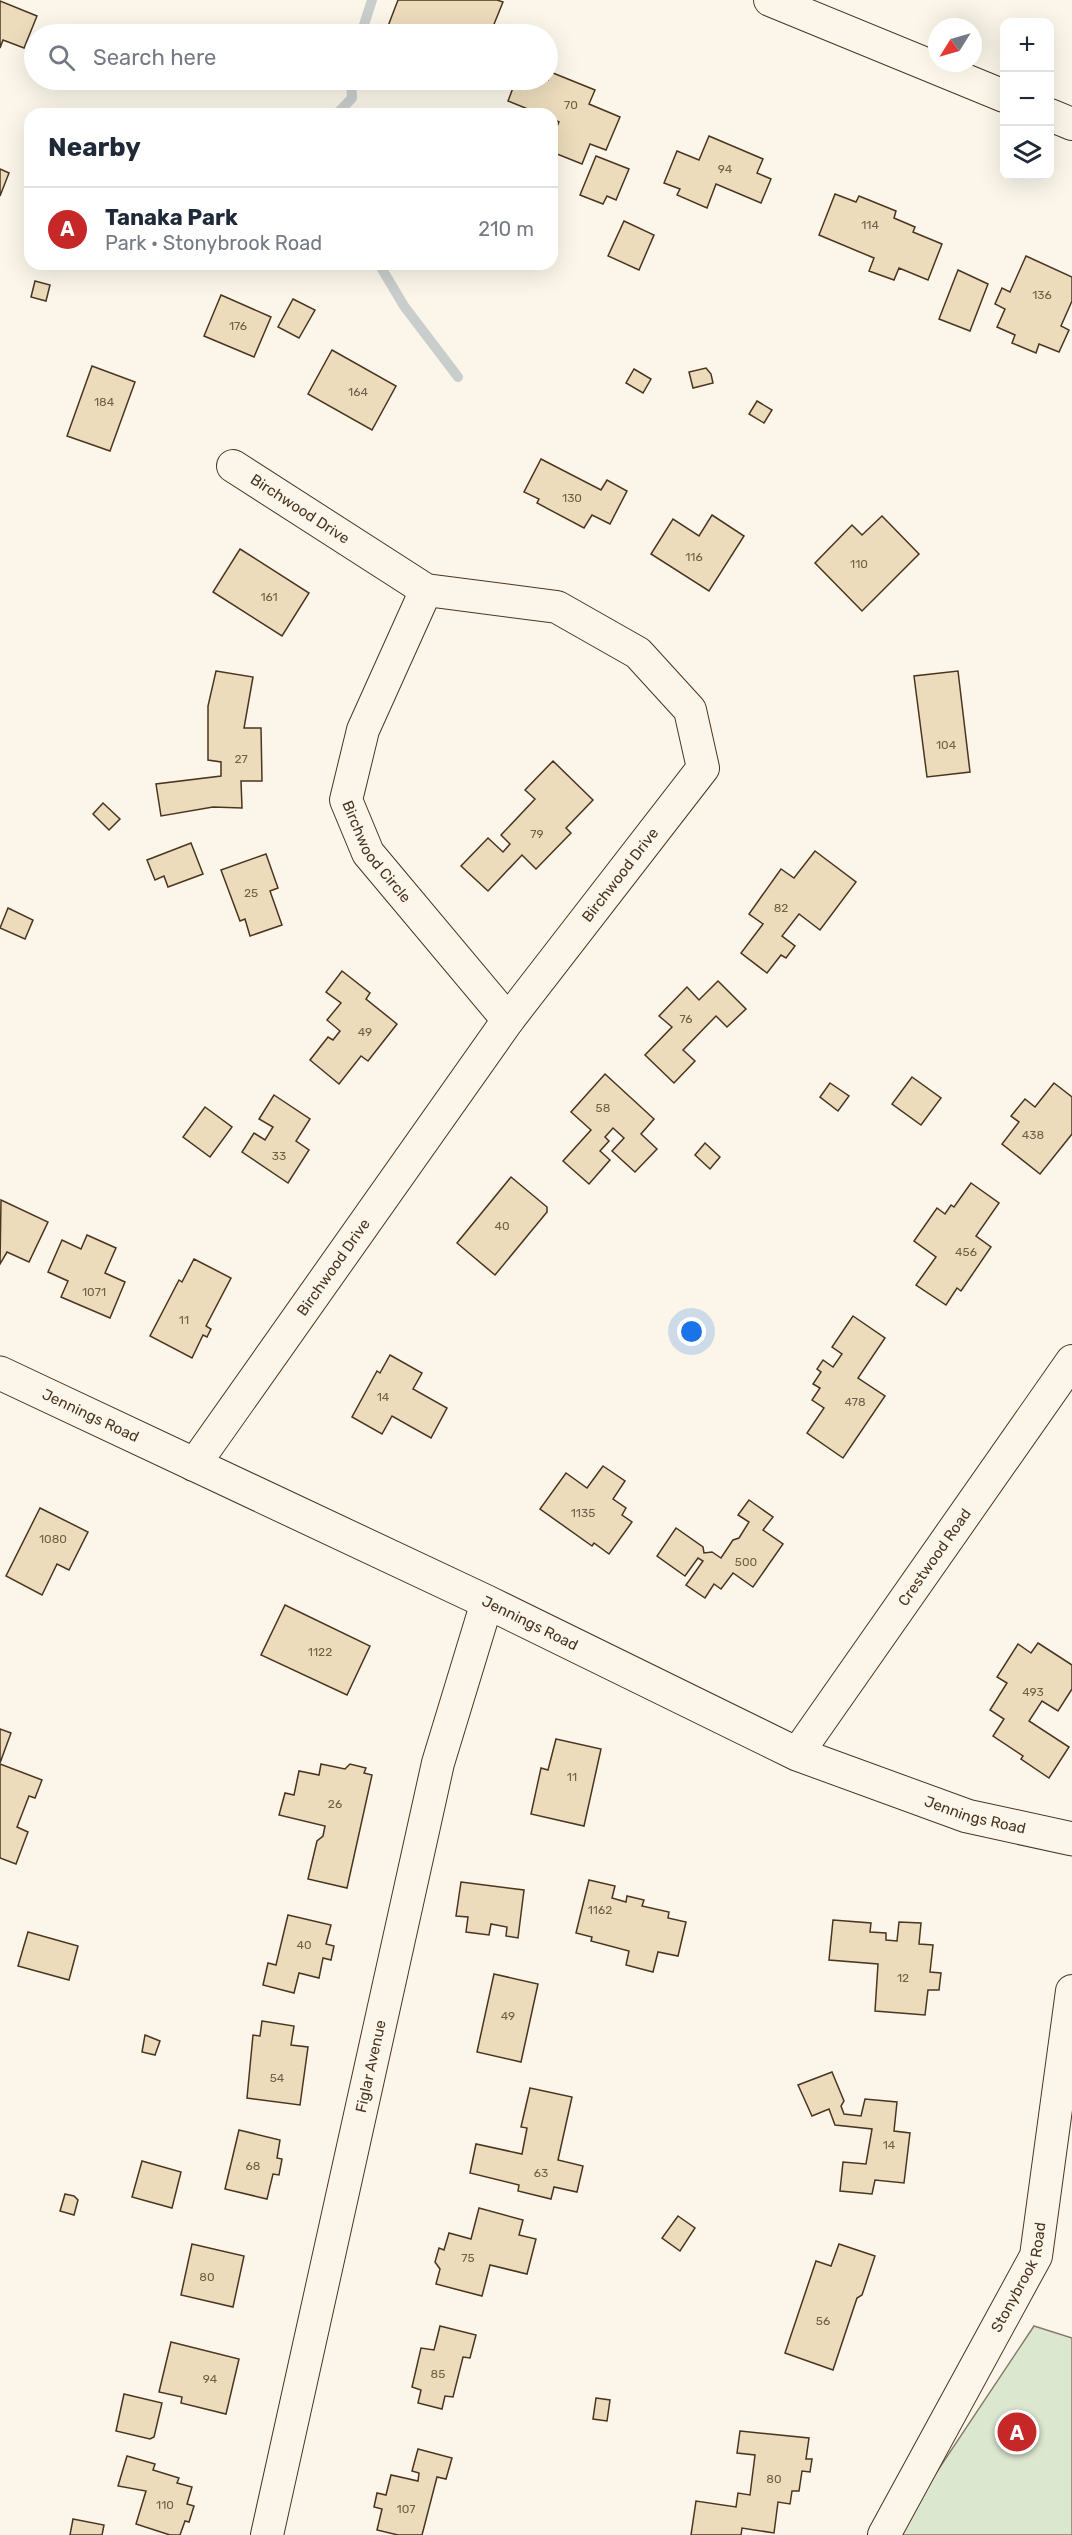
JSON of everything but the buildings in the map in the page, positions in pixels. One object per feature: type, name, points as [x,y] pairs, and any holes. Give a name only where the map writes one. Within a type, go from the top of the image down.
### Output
[{"type":"street","points":[[770,0],[1000,94]]},
{"type":"street","points":[[1054,117],[1072,124]]},
{"type":"street","name":"Birchwood Drive","points":[[194,1465],[508,1020],[703,768],[690,710],[638,653],[557,607],[426,590],[233,466]]},
{"type":"street","name":"Birchwood Circle","points":[[426,590],[363,730],[346,800],[368,853],[508,1020]]},
{"type":"street","name":"Crestwood Road","points":[[797,1754],[1072,1361]]},
{"type":"street","name":"Jennings Road","points":[[0,1373],[487,1602],[797,1754],[967,1816],[1072,1839]]},
{"type":"street","name":"Figlar Avenue","points":[[267,2535],[438,1763],[487,1602]]},
{"type":"street","name":"Stonybrook Road","points":[[884,2535],[1036,2256],[1072,1991]]},
{"type":"green space","points":[[1034,2326],[1072,2338],[1072,2535],[898,2535],[900,2527]]},
{"type":"waterway","points":[[364,24],[372,0]]},
{"type":"waterway","points":[[343,108],[352,98],[352,90]]},
{"type":"waterway","points":[[383,270],[404,306],[458,377]]},
{"type":"place","name":"Tanaka Park","points":[[1017,2432]]}]
